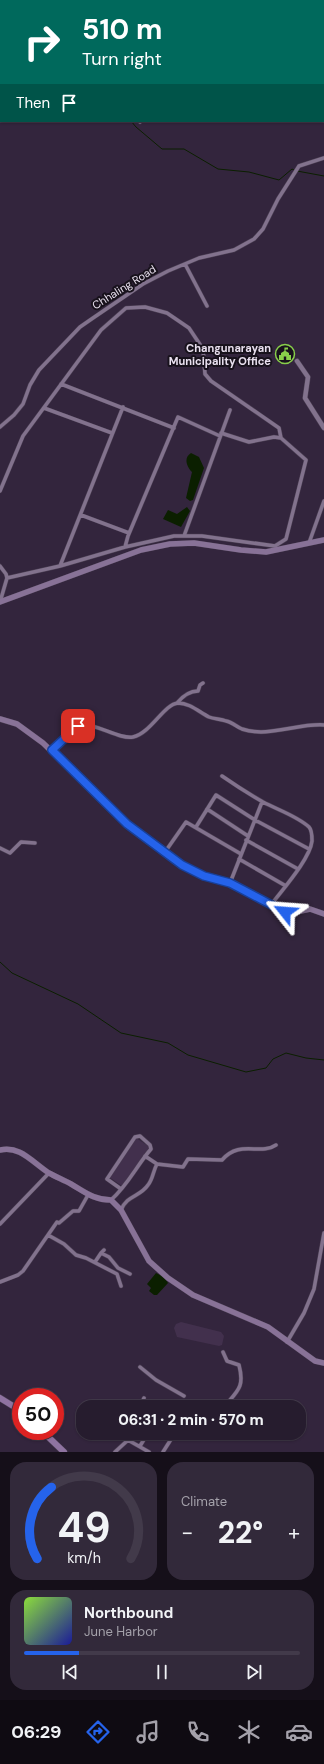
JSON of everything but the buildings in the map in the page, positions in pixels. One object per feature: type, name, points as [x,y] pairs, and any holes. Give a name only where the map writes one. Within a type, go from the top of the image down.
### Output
[{"type":"main road","points":[[0,602],[141,550],[161,545],[194,543],[260,552],[324,540]]},
{"type":"main road","points":[[0,719],[17,724],[52,750],[127,824],[192,871],[230,883],[290,914],[310,909],[324,914]]},
{"type":"main road","points":[[0,1150],[11,1149],[19,1151],[49,1173],[72,1184],[88,1195],[98,1199],[111,1200],[122,1210],[149,1261],[168,1278],[193,1295],[268,1327],[315,1361],[324,1362]]},
{"type":"main road","points":[[0,1398],[12,1405]]},
{"type":"main road","points":[[51,1440],[64,1452]]},
{"type":"street","name":"Chhaling Road","points":[[0,427],[14,415],[23,404],[30,384],[39,370],[80,327],[143,284],[199,258],[234,250],[254,239],[263,229],[298,166],[324,158]]},
{"type":"street","points":[[185,264],[207,306]]},
{"type":"street","points":[[0,491],[23,436],[101,330],[110,320],[126,308],[145,307],[167,313],[189,328],[203,349],[205,374],[211,381],[279,428],[281,438]]},
{"type":"street","points":[[297,361],[308,377],[305,398],[324,428]]},
{"type":"street","points":[[61,384],[174,428]]},
{"type":"street","points":[[60,566],[123,407]]},
{"type":"street","points":[[44,408],[112,433]]},
{"type":"street","points":[[184,536],[230,410]]},
{"type":"street","points":[[0,582],[125,547],[174,536],[202,536],[275,546],[286,539],[307,462],[300,453],[281,438],[277,437],[249,442],[221,434],[178,417],[129,533],[125,547]]},
{"type":"street","points":[[309,543],[324,501]]},
{"type":"street","points":[[81,515],[129,533]]},
{"type":"street","points":[[0,566],[6,574],[6,580],[0,602]]},
{"type":"street","points":[[52,750],[80,724],[107,730],[125,737],[135,737],[147,729],[180,699],[191,692],[198,691],[200,685],[203,683]]},
{"type":"street","points":[[177,703],[191,706],[208,716],[227,721],[247,730],[271,731],[324,725]]},
{"type":"street","points":[[222,776],[262,802],[310,828],[312,840],[309,849],[298,869],[271,905]]},
{"type":"street","points":[[196,827],[216,795],[255,820],[309,849]]},
{"type":"street","points":[[230,883],[262,802]]},
{"type":"street","points":[[207,809],[248,836]]},
{"type":"street","points":[[165,852],[183,824],[190,823],[241,854]]},
{"type":"street","points":[[246,840],[298,869]]},
{"type":"street","points":[[0,848],[10,853],[22,842],[35,843]]},
{"type":"street","points":[[239,859],[286,886]]},
{"type":"street","points":[[111,1200],[121,1189],[151,1149],[150,1145],[140,1136],[135,1137],[107,1179],[121,1189]]},
{"type":"street","points":[[145,1156],[157,1164],[183,1167],[188,1159],[222,1160],[229,1152],[248,1148],[270,1149],[276,1145]]},
{"type":"street","points":[[122,1210],[124,1202],[149,1184],[153,1170],[157,1164]]},
{"type":"street","points":[[0,1224],[49,1173]]},
{"type":"street","points":[[0,1282],[23,1272],[57,1222],[60,1223],[73,1210],[80,1211],[88,1195]]},
{"type":"street","points":[[287,1342],[304,1313],[314,1290],[324,1233]]},
{"type":"street","points":[[48,1235],[64,1244],[76,1254],[117,1274],[122,1286]]},
{"type":"street","points":[[95,1262],[102,1252],[109,1257],[118,1268],[130,1274]]},
{"type":"street","points":[[223,1352],[227,1361],[239,1365],[242,1375],[238,1392],[231,1400]]},
{"type":"street","points":[[140,1367],[156,1380],[184,1396]]},
{"type":"street","points":[[115,1452],[128,1440],[149,1452]]},
{"type":"street","points":[[140,1446],[144,1440]]},
{"type":"street","points":[[163,1452],[171,1440]]},
{"type":"shaded area","points":[[191,453],[199,457],[204,468],[193,500],[190,501],[186,498],[192,472],[187,465],[186,460]]},
{"type":"shaded area","points":[[187,507],[190,511],[181,527],[163,519],[168,510],[177,514]]},
{"type":"shaded area","points":[[136,1138],[150,1147],[122,1186],[109,1177]]},
{"type":"shaded area","points":[[156,1273],[164,1277],[168,1283],[157,1295],[154,1295],[149,1291],[151,1288],[147,1284]]},
{"type":"shaded area","points":[[181,1322],[221,1332],[224,1336],[222,1345],[219,1346],[177,1337],[174,1328],[176,1324]]},
{"type":"waterway","points":[[132,122],[162,149],[184,149],[218,169],[249,172],[279,180],[292,169],[294,170]]},
{"type":"waterway","points":[[297,171],[324,176]]},
{"type":"waterway","points":[[0,962],[12,973],[78,1004],[121,1033],[168,1043],[188,1055],[246,1072],[266,1068],[273,1059],[286,1053],[306,1058],[324,1060]]},
{"type":"place","name":"Changunarayan Municipality Office","points":[[285,354]]},
{"type":"route","points":[[78,726],[75,727],[52,750],[127,824],[192,871],[230,883],[285,912]]}]
